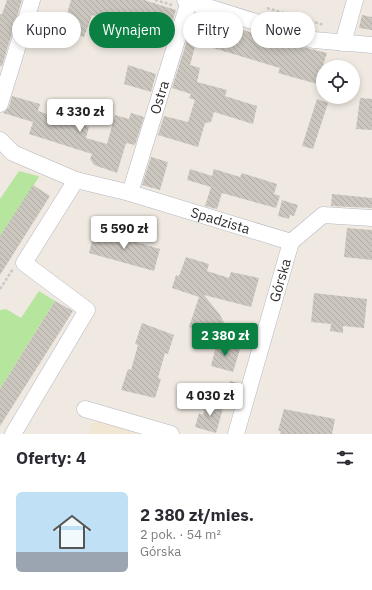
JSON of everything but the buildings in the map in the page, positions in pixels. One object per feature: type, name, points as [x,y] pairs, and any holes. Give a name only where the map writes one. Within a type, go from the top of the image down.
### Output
[{"type":"street","points":[[0,104],[32,0]]},
{"type":"street","points":[[345,36],[355,0]]},
{"type":"street","points":[[186,1],[314,40],[345,36],[372,45]]},
{"type":"street","name":"Ostra","points":[[130,193],[186,1]]},
{"type":"street","name":"Spadzista","points":[[0,140],[13,153],[76,180],[130,193],[291,242]]},
{"type":"street","points":[[13,434],[87,310],[24,263],[76,180]]},
{"type":"street","points":[[291,242],[323,215],[372,218]]},
{"type":"street","name":"Górska","points":[[236,434],[291,242]]},
{"type":"street","points":[[85,409],[172,434]]},
{"type":"path","points":[[260,6],[322,24],[345,36]]},
{"type":"shaded area","points":[[102,421],[145,434],[88,434],[92,423]]},
{"type":"green space","points":[[19,171],[39,177],[0,236],[0,199]]},
{"type":"green space","points":[[39,291],[55,301],[0,389],[0,310],[6,309],[21,318]]}]
